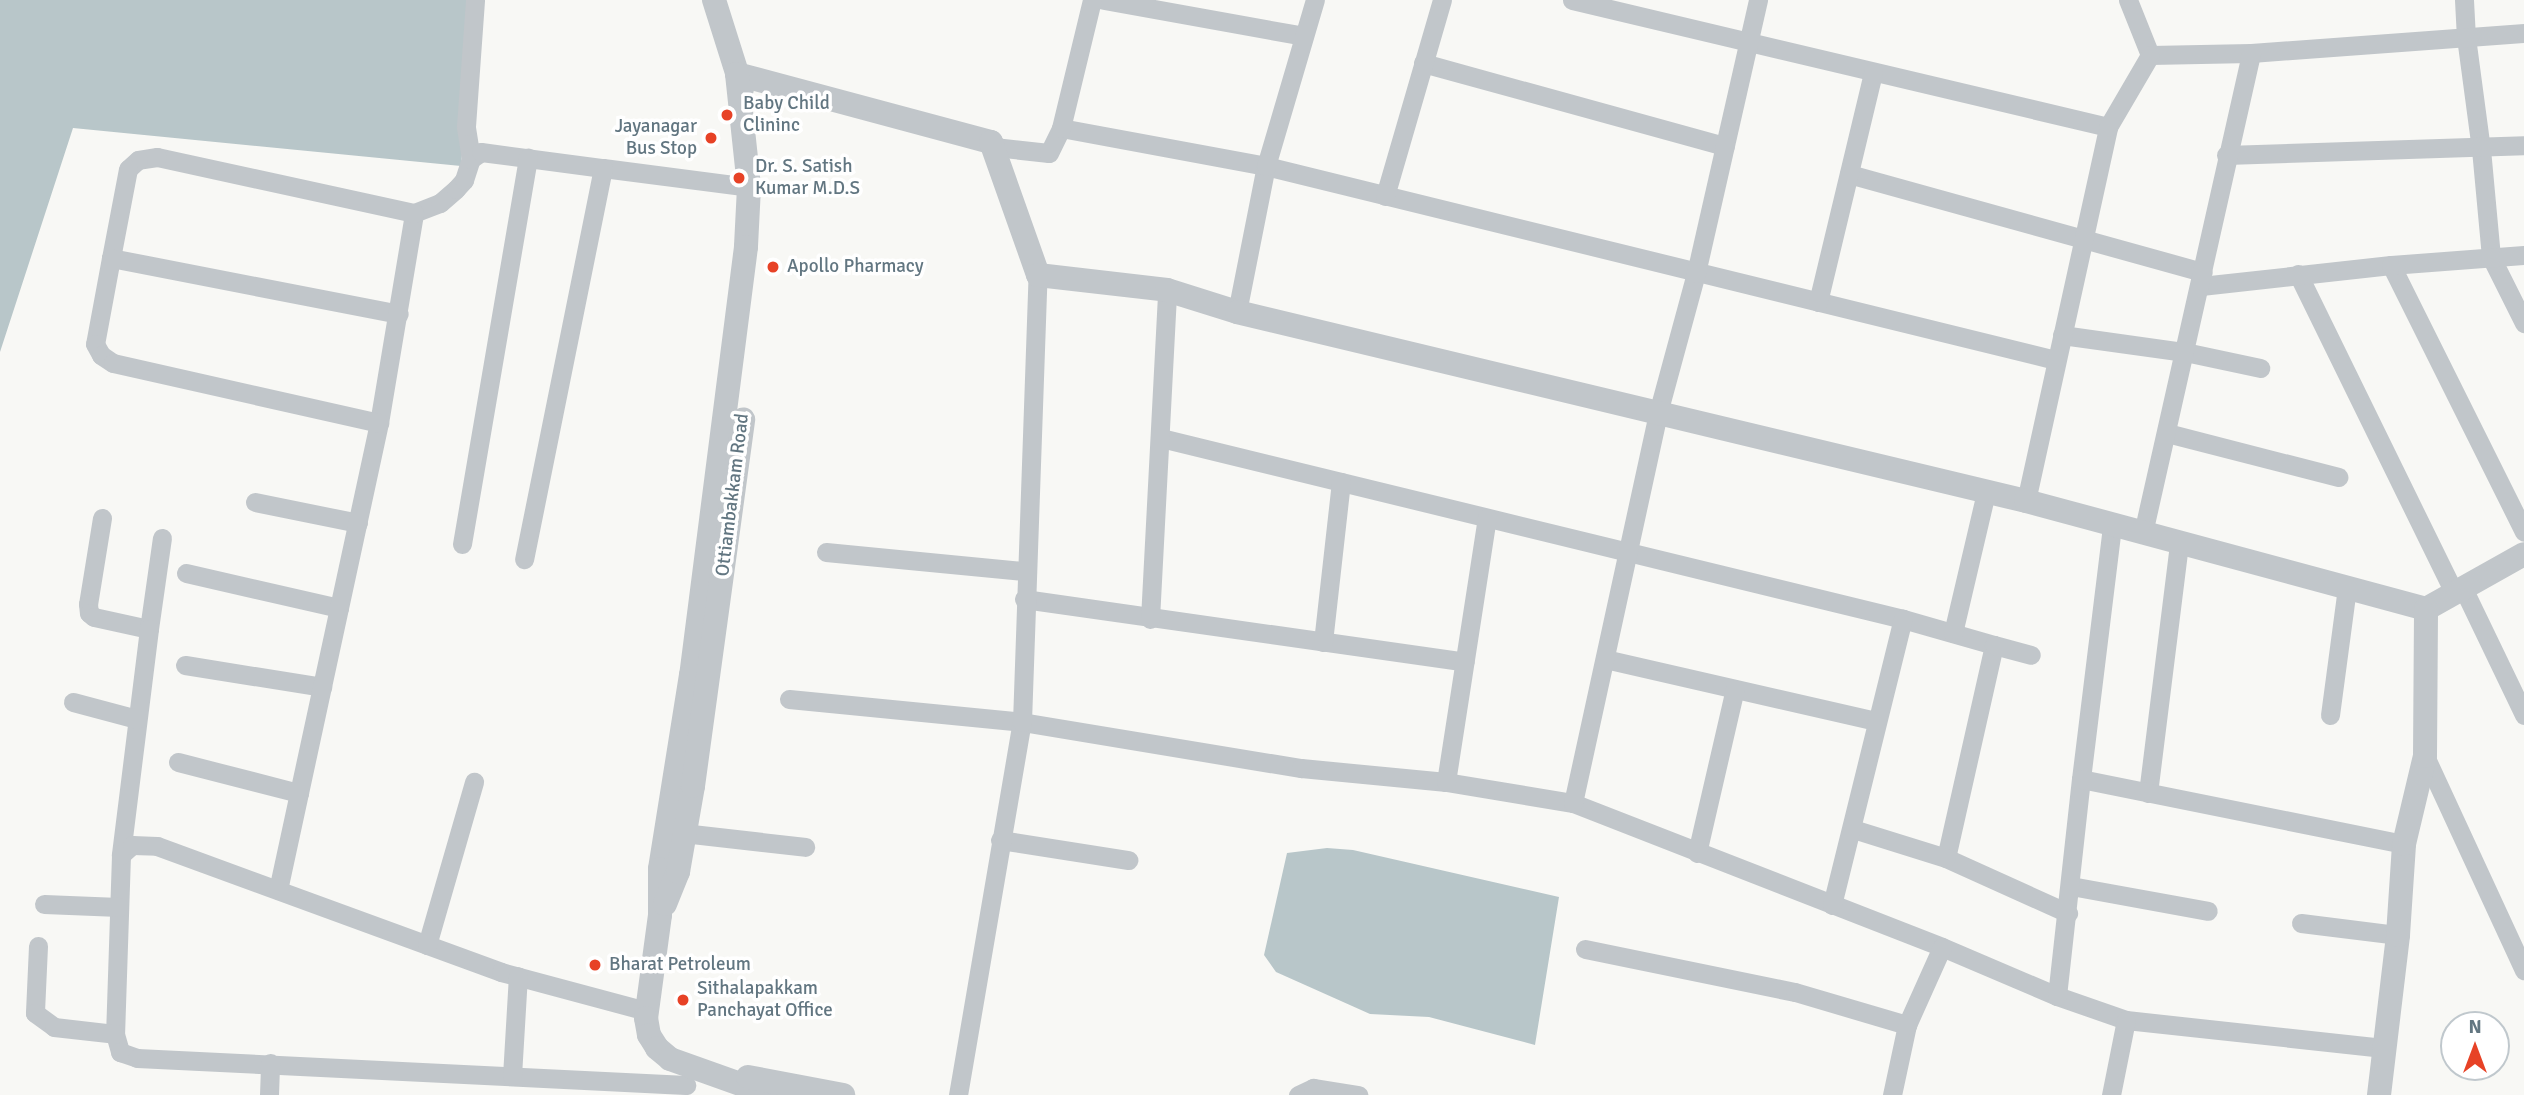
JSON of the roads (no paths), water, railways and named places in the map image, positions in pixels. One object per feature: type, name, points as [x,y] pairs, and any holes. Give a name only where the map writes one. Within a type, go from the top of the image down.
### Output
[{"type":"street","points":[[379,423],[113,363],[101,355],[95,344],[128,169],[138,160],[157,158],[414,213],[440,202],[464,180],[471,159],[466,126],[475,0]]},
{"type":"street","name":"Ottiambakkam Road","points":[[660,915],[678,872],[709,681],[763,250],[765,192],[752,117],[714,0]]},
{"type":"street","points":[[993,147],[1049,153],[1061,128],[1092,0]]},
{"type":"street","points":[[1104,0],[1304,36]]},
{"type":"street","points":[[1237,312],[1266,166],[1315,0]]},
{"type":"street","points":[[1385,196],[1442,0]]},
{"type":"street","points":[[1572,0],[1748,44],[2108,127]]},
{"type":"street","points":[[1573,803],[1658,413],[1696,273],[1758,0]]},
{"type":"street","points":[[2128,0],[2150,55]]},
{"type":"street","points":[[2464,0],[2491,257],[2524,323]]},
{"type":"street","points":[[2150,55],[2251,53],[2524,33]]},
{"type":"street","points":[[2143,533],[2251,53]]},
{"type":"street","points":[[2026,501],[2108,127],[2150,55]]},
{"type":"street","points":[[1423,63],[1725,146]]},
{"type":"street","points":[[1818,302],[1873,73]]},
{"type":"street","points":[[737,74],[991,142],[1038,275],[1025,571],[1022,722],[958,1095]]},
{"type":"street","name":"Ottiambakkam Road","points":[[737,74],[749,187],[746,247],[717,484],[660,869],[660,915],[647,1011],[649,1035],[686,1082],[716,1074],[774,1080],[844,1095]]},
{"type":"street","points":[[1061,128],[1266,166],[2056,360]]},
{"type":"street","points":[[2226,155],[2481,149],[2524,145]]},
{"type":"street","points":[[471,159],[481,152],[749,187]]},
{"type":"street","points":[[462,544],[528,158]]},
{"type":"street","points":[[524,559],[603,168]]},
{"type":"street","points":[[1849,174],[2083,239],[2202,279],[2298,274],[2524,255]]},
{"type":"street","points":[[278,890],[379,423],[414,213]]},
{"type":"street","points":[[111,258],[399,314]]},
{"type":"street","points":[[2391,265],[2524,532]]},
{"type":"street","points":[[2298,274],[2458,591],[2524,715]]},
{"type":"street","points":[[1038,275],[1167,290],[1237,312],[2026,501],[2426,609],[2524,554]]},
{"type":"street","points":[[1150,619],[1167,290]]},
{"type":"street","points":[[2062,335],[2185,352],[2260,368]]},
{"type":"street","points":[[2167,433],[2338,477]]},
{"type":"street","points":[[1161,438],[1903,620],[2031,655]]},
{"type":"street","points":[[1323,642],[1341,482]]},
{"type":"street","points":[[1954,634],[1986,492]]},
{"type":"street","points":[[256,502],[358,523]]},
{"type":"street","points":[[102,518],[89,613],[94,617],[149,629]]},
{"type":"street","points":[[1446,782],[1487,518]]},
{"type":"street","points":[[2057,996],[2112,524]]},
{"type":"street","points":[[162,538],[121,855],[115,1034],[120,1052],[137,1058],[686,1082]]},
{"type":"street","points":[[2148,793],[2179,543]]},
{"type":"street","points":[[826,552],[1025,571]]},
{"type":"street","points":[[186,573],[339,608]]},
{"type":"street","points":[[2330,715],[2347,588]]},
{"type":"street","points":[[1024,599],[1465,662]]},
{"type":"street","points":[[2379,1095],[2398,934],[2404,844],[2425,756],[2426,609]]},
{"type":"street","points":[[1832,905],[1903,620]]},
{"type":"street","points":[[1946,858],[1994,645]]},
{"type":"street","points":[[1605,659],[1876,721]]},
{"type":"street","points":[[185,665],[322,687]]},
{"type":"street","points":[[1697,853],[1735,689]]},
{"type":"street","points":[[789,699],[1022,722],[1301,768],[1446,782],[1573,803],[1942,947],[2057,996],[2126,1020],[2383,1048]]},
{"type":"street","points":[[73,702],[137,719]]},
{"type":"street","points":[[2425,756],[2524,970]]},
{"type":"street","points":[[178,762],[299,793]]},
{"type":"street","points":[[2081,779],[2404,844]]},
{"type":"street","points":[[427,945],[474,782]]},
{"type":"street","points":[[1853,829],[1946,858],[2068,913]]},
{"type":"street","points":[[683,833],[805,847]]},
{"type":"street","points":[[1000,840],[1128,860]]},
{"type":"street","points":[[121,855],[132,845],[157,846],[518,976],[647,1011]]},
{"type":"street","points":[[2071,886],[2208,911]]},
{"type":"street","points":[[44,904],[119,907]]},
{"type":"street","points":[[2301,923],[2398,934]]},
{"type":"street","points":[[38,946],[35,1013],[54,1027],[115,1034]]},
{"type":"street","points":[[1892,1095],[1907,1025],[1942,947]]},
{"type":"street","points":[[1585,949],[1795,992],[1907,1025]]},
{"type":"street","points":[[512,1076],[518,976]]},
{"type":"street","points":[[2111,1095],[2126,1020]]},
{"type":"street","points":[[269,1095],[270,1063]]},
{"type":"street","name":"Ottiambakkam Road","points":[[716,1074],[771,1095]]},
{"type":"street","points":[[1298,1095],[1313,1088],[1332,1088],[1358,1095]]},
{"type":"place","name":"Baby Child Clininc","points":[[727,115]]},
{"type":"place","name":"Jayanagar Bus Stop","points":[[711,138]]},
{"type":"place","name":"Dr. S. Satish Kumar M.D.S","points":[[739,178]]},
{"type":"place","name":"Apollo Pharmacy","points":[[773,267]]},
{"type":"place","name":"Bharat Petroleum","points":[[595,965]]},
{"type":"place","name":"Sithalapakkam Panchayat Office","points":[[683,1000]]}]
